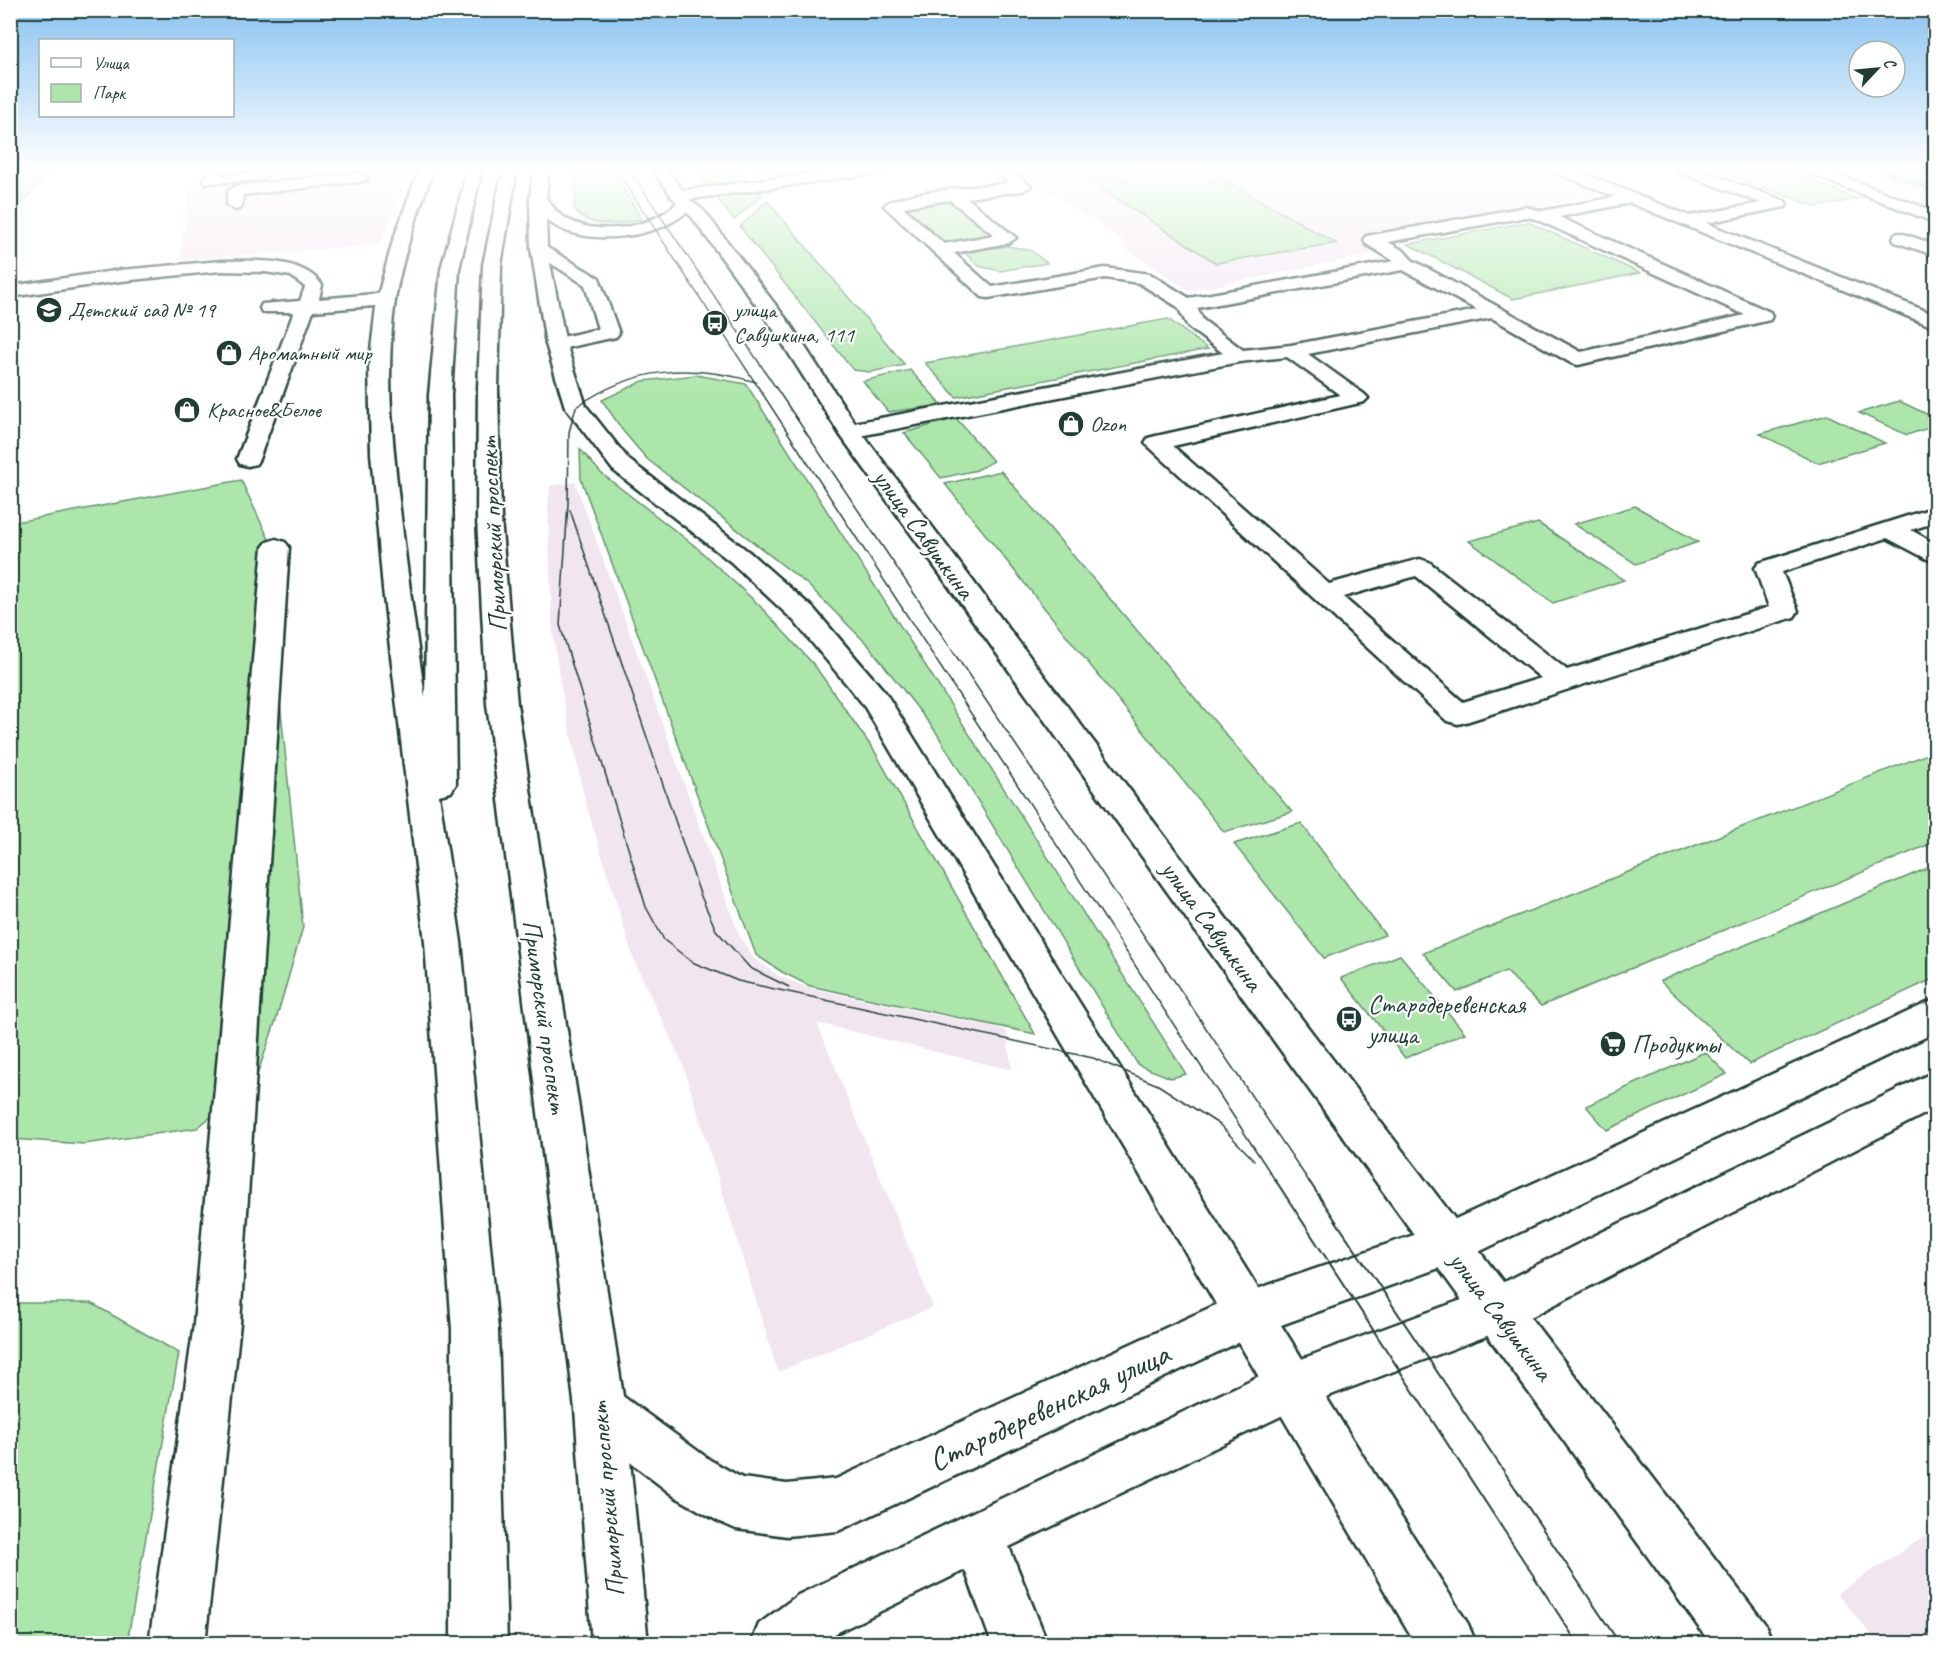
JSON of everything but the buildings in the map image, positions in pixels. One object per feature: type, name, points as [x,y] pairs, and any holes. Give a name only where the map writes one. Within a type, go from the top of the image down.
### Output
[{"type":"main road","name":"Приморский проспект","points":[[400,246],[387,299],[379,367],[382,453],[396,589],[443,942],[475,1330],[479,1644]]},
{"type":"main road","name":"Приморский проспект","points":[[443,942],[439,715],[440,394],[450,269],[456,246]]},
{"type":"main road","name":"Приморский проспект","points":[[496,246],[492,265],[488,389],[489,519],[502,704],[600,1409],[620,1644]]},
{"type":"main road","name":"улица Савушкина","points":[[722,246],[783,328],[849,431],[1745,1644]]},
{"type":"main road","points":[[936,246],[988,293],[1105,273],[1144,278],[1186,304],[1194,323],[1239,357]]},
{"type":"main road","points":[[940,250],[962,246]]},
{"type":"main road","points":[[1383,246],[1398,255],[1406,264],[1578,359],[1763,316],[1609,246]]},
{"type":"main road","points":[[1750,246],[1935,322]]},
{"type":"main road","points":[[539,248],[556,344],[576,407],[621,465],[740,557],[804,615],[875,699],[1448,1644]]},
{"type":"main road","points":[[539,248],[593,282],[609,333],[556,344]]},
{"type":"main road","points":[[1186,304],[1406,264]]},
{"type":"main road","points":[[10,292],[191,267],[262,265],[282,267],[309,278],[314,286],[313,293],[248,459]]},
{"type":"main road","points":[[269,308],[387,299]]},
{"type":"main road","points":[[849,431],[1239,357],[1291,351],[1495,312]]},
{"type":"main road","points":[[1291,351],[1357,398],[1156,443],[1458,714],[1784,611],[1768,568],[1935,514]]},
{"type":"main road","points":[[1890,529],[1935,554]]},
{"type":"main road","points":[[177,1644],[217,1324],[276,547]]},
{"type":"main road","points":[[1324,594],[1420,567],[1563,681]]},
{"type":"main road","name":"Стародеревенская улица","points":[[600,1409],[692,1478],[736,1503],[787,1510],[838,1505],[1247,1314],[1448,1244],[1935,1014]]},
{"type":"main road","points":[[779,1644],[817,1614],[978,1535],[1291,1386],[1497,1310],[1629,1241],[1935,1088]]},
{"type":"main road","points":[[978,1535],[1020,1644]]},
{"type":"shaded area","points":[[182,246],[353,246],[180,260]]},
{"type":"shaded area","points":[[1124,246],[1374,246],[1385,252],[1189,291]]},
{"type":"shaded area","points":[[575,482],[739,935],[753,958],[779,976],[809,988],[1006,1030],[1012,1070],[817,1023],[933,1307],[778,1372],[683,1065],[634,960],[585,801],[560,683],[552,626],[548,508],[550,486]]},
{"type":"shaded area","points":[[1935,1530],[1935,1643],[1878,1643],[1837,1593]]},
{"type":"green space","points":[[755,246],[806,246],[905,365],[870,372],[853,370]]},
{"type":"green space","points":[[1008,246],[1030,250],[1047,263],[1000,271],[979,266],[964,252]]},
{"type":"green space","points":[[1190,246],[1317,246],[1216,263]]},
{"type":"green space","points":[[1412,246],[1581,246],[1640,273],[1513,299]]},
{"type":"green space","points":[[1168,319],[1208,349],[956,397],[925,363]]},
{"type":"green space","points":[[910,370],[942,405],[888,412],[863,381]]},
{"type":"green space","points":[[696,375],[746,384],[1186,1074],[1171,1078],[1138,1065],[936,732],[869,646],[808,585],[647,459],[623,431],[602,400],[643,381]]},
{"type":"green space","points":[[1899,401],[1935,418],[1935,426],[1907,435],[1859,413]]},
{"type":"green space","points":[[1827,415],[1885,443],[1818,463],[1760,434]]},
{"type":"green space","points":[[956,418],[993,461],[977,470],[941,478],[904,433]]},
{"type":"green space","points":[[580,449],[601,473],[695,546],[759,605],[815,666],[875,752],[1035,1034],[810,986],[756,955],[581,479]]},
{"type":"green space","points":[[1001,471],[1292,812],[1224,832],[945,484]]},
{"type":"green space","points":[[241,480],[272,546],[274,643],[303,927],[276,1020],[255,1081],[197,1128],[84,1144],[11,1139],[10,523]]},
{"type":"green space","points":[[1635,506],[1698,542],[1636,564],[1574,524]]},
{"type":"green space","points":[[1538,523],[1624,580],[1553,603],[1469,541]]},
{"type":"green space","points":[[1935,751],[1935,842],[1541,1006],[1506,971],[1457,992],[1423,953]]},
{"type":"green space","points":[[1301,823],[1385,935],[1324,958],[1234,844]]},
{"type":"green space","points":[[1935,865],[1935,978],[1749,1064],[1660,981]]},
{"type":"green space","points":[[1400,955],[1465,1033],[1405,1058],[1341,978]]},
{"type":"green space","points":[[1705,1052],[1727,1074],[1607,1130],[1586,1106]]},
{"type":"green space","points":[[10,1303],[91,1303],[179,1353],[127,1643],[11,1643]]},
{"type":"tram line","points":[[666,246],[755,382]]},
{"type":"tram line","points":[[681,246],[1310,1183]]},
{"type":"tram line","points":[[755,382],[708,372],[685,371],[663,372],[641,377],[619,384],[576,407],[569,432],[568,504],[560,625],[646,907],[664,940],[692,962],[738,981],[1093,1058],[1158,1085],[1220,1125],[1254,1160]]},
{"type":"tram line","points":[[755,382],[1277,1183]]},
{"type":"tram line","points":[[570,510],[700,894],[716,930],[750,968],[789,987]]},
{"type":"tram line","points":[[1276,1181],[1578,1644]]},
{"type":"tram line","points":[[1309,1181],[1620,1644]]},
{"type":"place","name":"Детский сад № 19","points":[[49,310]]},
{"type":"place","name":"улица Савушкина, 111","points":[[715,323]]},
{"type":"place","name":"Ароматный мир","points":[[229,353]]},
{"type":"place","name":"Красное&Белое","points":[[187,410]]},
{"type":"place","name":"Ozon","points":[[1071,424]]},
{"type":"place","name":"Стародеревенская улица","points":[[1349,1019]]},
{"type":"place","name":"Продукты","points":[[1613,1044]]}]
